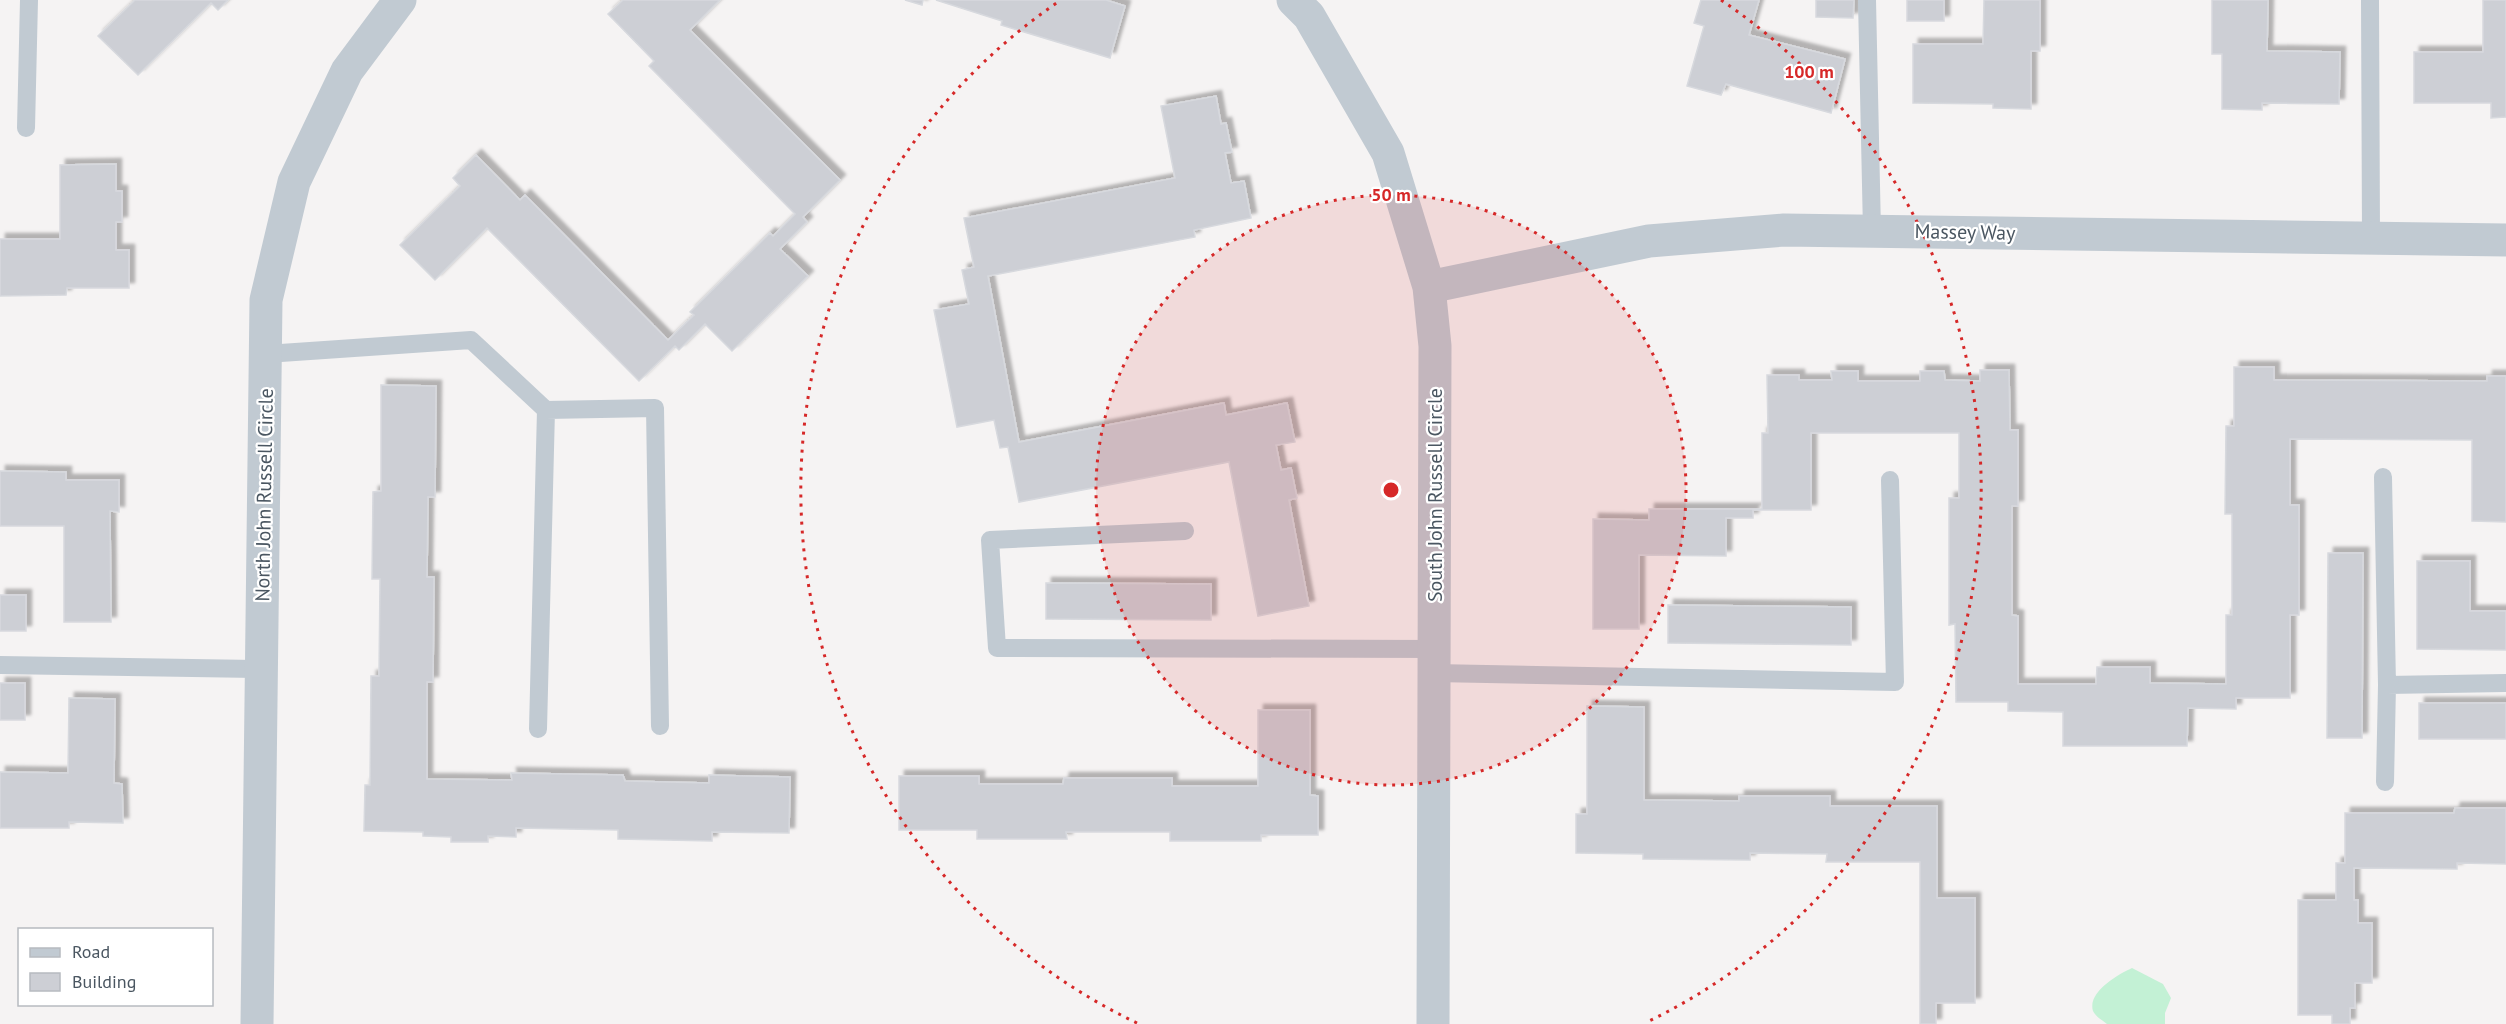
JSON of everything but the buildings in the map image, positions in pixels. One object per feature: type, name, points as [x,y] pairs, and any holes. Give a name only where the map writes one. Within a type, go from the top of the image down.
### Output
[{"type":"street","name":"North John Russell Circle","points":[[257,1024],[266,300],[294,182],[346,71],[400,0]]},
{"type":"street","name":"South John Russell Circle","points":[[1293,0],[1310,16],[1388,153],[1429,287],[1436,346],[1433,1024]]},
{"type":"street","name":"Massey Way","points":[[1429,287],[1649,241],[1784,230],[2506,240]]},
{"type":"lane","points":[[26,128],[29,0]]},
{"type":"lane","points":[[1867,0],[1872,231]]},
{"type":"lane","points":[[2370,0],[2371,238]]},
{"type":"lane","points":[[266,354],[471,340],[546,410],[655,408],[660,726]]},
{"type":"lane","points":[[538,729],[546,410]]},
{"type":"lane","points":[[2383,477],[2387,685],[2385,782]]},
{"type":"lane","points":[[1185,531],[990,540],[997,648],[1434,661],[1894,682],[1890,480]]},
{"type":"lane","points":[[0,665],[261,669]]},
{"type":"lane","points":[[2387,685],[2506,683]]},
{"type":"green space","points":[[2132,968],[2163,984],[2171,998],[2165,1013],[2165,1024],[2107,1024],[2093,1011],[2092,1004],[2099,991],[2112,979]]}]
